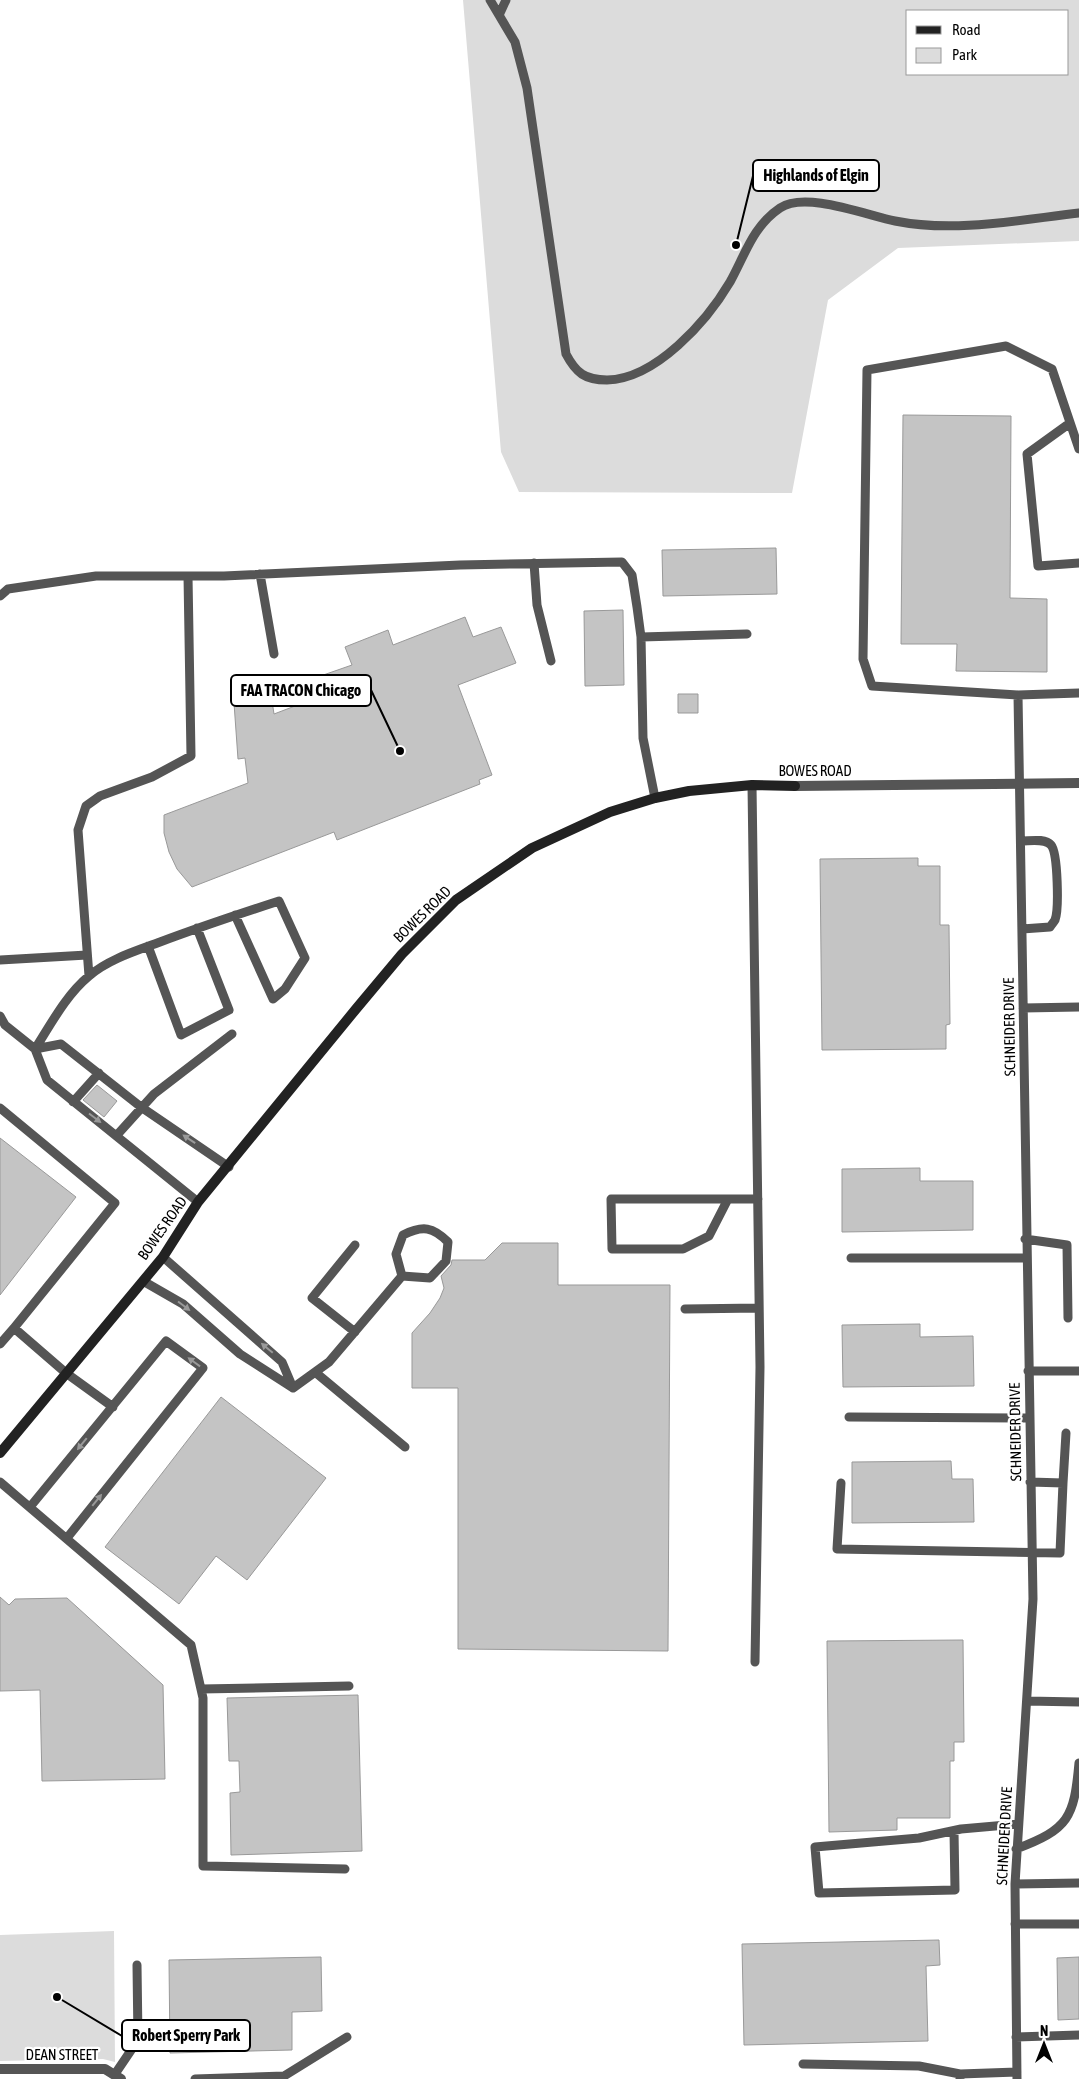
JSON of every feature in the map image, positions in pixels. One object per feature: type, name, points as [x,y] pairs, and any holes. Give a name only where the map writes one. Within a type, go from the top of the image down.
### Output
[{"type":"main road","name":"BOWES ROAD","points":[[0,1453],[163,1257],[198,1202],[402,954],[456,900],[532,848],[610,812],[655,798],[689,791],[752,785],[795,786]]},
{"type":"street","name":"BOWES ROAD","points":[[795,786],[1079,783]]},
{"type":"street","name":"DEAN STREET","points":[[0,2069],[105,2069],[118,2076]]},
{"type":"lane","points":[[490,0],[500,13],[515,42],[527,88],[566,354],[573,368],[584,377],[597,380],[617,379],[638,372],[670,353],[698,326],[717,302],[757,229],[769,216],[783,206],[796,202],[822,204],[916,225],[977,225],[1079,213]]},
{"type":"lane","points":[[500,13],[506,0]]},
{"type":"lane","points":[[1079,449],[1052,369],[1006,346],[867,370],[863,659],[872,686],[1018,695],[1079,693]]},
{"type":"lane","points":[[1070,423],[1027,454],[1038,566],[1079,563]]},
{"type":"lane","points":[[0,596],[8,589],[96,576],[188,576],[534,563],[622,562],[632,574],[641,638],[643,738],[655,798]]},
{"type":"lane","points":[[534,563],[537,605],[551,661]]},
{"type":"lane","points":[[260,574],[274,654]]},
{"type":"lane","points":[[89,976],[78,830],[86,806],[100,796],[152,777],[191,756],[188,576]]},
{"type":"lane","points":[[641,638],[747,634]]},
{"type":"lane","name":"SCHNEIDER DRIVE","points":[[1017,2075],[1016,1849],[1033,1600],[1025,1239],[1018,695]]},
{"type":"lane","points":[[752,785],[759,1308],[755,1662]]},
{"type":"lane","points":[[1021,841],[1047,842],[1052,846],[1055,852],[1056,872],[1055,920],[1050,926],[1022,929]]},
{"type":"lane","points":[[35,1049],[64,1004],[89,976],[122,956],[197,928],[235,915],[279,901],[305,958],[285,989],[272,999],[235,915]]},
{"type":"lane","points":[[148,946],[181,1035],[229,1010],[197,928]]},
{"type":"lane","points":[[0,960],[87,955]]},
{"type":"lane","points":[[1023,1008],[1079,1007]]},
{"type":"lane","points":[[0,1016],[5,1025],[35,1049],[47,1080],[198,1202]]},
{"type":"lane","points":[[117,1135],[141,1107],[232,1034]]},
{"type":"lane","points":[[35,1049],[61,1044],[141,1107],[229,1166]]},
{"type":"lane","points":[[73,1102],[99,1073]]},
{"type":"lane","points":[[0,1108],[115,1203],[0,1344]]},
{"type":"lane","points":[[728,1199],[709,1236],[683,1249],[612,1249],[610,1199],[728,1199],[758,1199]]},
{"type":"lane","points":[[417,1228],[437,1231],[448,1242],[446,1261],[430,1278],[402,1276],[396,1254],[403,1235],[417,1228]]},
{"type":"lane","points":[[1025,1239],[1067,1245],[1068,1318]]},
{"type":"lane","points":[[355,1332],[312,1298],[356,1245]]},
{"type":"lane","points":[[163,1257],[282,1362],[293,1388]]},
{"type":"lane","points":[[851,1258],[1026,1258]]},
{"type":"lane","points":[[293,1388],[329,1362],[402,1276]]},
{"type":"lane","points":[[142,1281],[183,1304],[240,1354],[293,1388]]},
{"type":"lane","points":[[685,1309],[759,1308]]},
{"type":"lane","points":[[14,1328],[66,1373],[113,1407]]},
{"type":"lane","points":[[30,1507],[166,1341],[203,1368],[67,1538]]},
{"type":"lane","points":[[1028,1371],[1079,1371]]},
{"type":"lane","points":[[315,1372],[405,1447]]},
{"type":"lane","points":[[849,1417],[1029,1418]]},
{"type":"lane","points":[[841,1483],[837,1549],[1060,1553],[1066,1433]]},
{"type":"lane","points":[[0,1482],[191,1645],[203,1698],[203,1866],[345,1869]]},
{"type":"lane","points":[[1030,1482],[1063,1483]]},
{"type":"lane","points":[[201,1689],[350,1686]]},
{"type":"lane","points":[[1027,1701],[1079,1702]]},
{"type":"lane","points":[[1016,1849],[1045,1838],[1068,1816],[1076,1798],[1079,1763]]},
{"type":"lane","points":[[954,1831],[956,1890],[819,1893],[815,1848],[919,1838],[954,1831],[1018,1824]]},
{"type":"lane","points":[[1015,1884],[1079,1883]]},
{"type":"lane","points":[[1015,1924],[1079,1924]]},
{"type":"lane","points":[[118,2076],[138,2040],[136,1965]]},
{"type":"lane","points":[[1016,2037],[1079,2036]]},
{"type":"lane","points":[[195,2079],[284,2076],[347,2037]]},
{"type":"lane","points":[[802,2064],[919,2066],[960,2076],[1017,2075]]},
{"type":"green space","points":[[463,0],[1079,0],[1079,241],[898,248],[828,300],[792,493],[519,492],[501,452]]},
{"type":"green space","points":[[114,1931],[115,2062],[103,2059],[0,2061],[0,1935]]},
{"type":"building","points":[[903,415],[1011,416],[1010,598],[1047,599],[1047,672],[956,671],[957,644],[901,644]]},
{"type":"building","points":[[776,548],[777,594],[663,596],[662,550]]},
{"type":"building","points":[[623,610],[624,685],[585,686],[584,611]]},
{"type":"building","points":[[465,617],[473,637],[501,627],[516,663],[458,685],[492,775],[479,780],[480,784],[337,840],[334,832],[192,887],[177,869],[169,852],[164,833],[164,815],[248,783],[245,758],[238,759],[234,703],[272,701],[274,714],[316,698],[309,680],[352,665],[345,647],[388,630],[393,645]]},
{"type":"building","points":[[678,694],[698,694],[698,713],[678,713]]},
{"type":"building","points":[[918,858],[918,866],[940,866],[940,925],[949,925],[950,1024],[946,1025],[946,1049],[822,1050],[820,859]]},
{"type":"building","points":[[97,1085],[117,1101],[104,1117],[83,1100]]},
{"type":"building","points":[[0,1138],[76,1197],[0,1295]]},
{"type":"building","points":[[920,1168],[920,1181],[973,1181],[973,1230],[842,1232],[842,1169]]},
{"type":"building","points":[[502,1243],[558,1243],[558,1285],[670,1285],[668,1651],[458,1649],[458,1388],[412,1388],[412,1333],[430,1313],[440,1298],[444,1288],[441,1276],[451,1265],[452,1260],[485,1260]]},
{"type":"building","points":[[920,1324],[920,1337],[973,1336],[974,1386],[843,1387],[842,1325]]},
{"type":"building","points":[[221,1397],[326,1478],[247,1580],[216,1556],[179,1604],[105,1547]]},
{"type":"building","points":[[951,1461],[952,1479],[973,1479],[974,1522],[852,1523],[852,1462]]},
{"type":"building","points":[[0,1597],[9,1605],[15,1599],[67,1598],[163,1685],[165,1779],[42,1781],[40,1690],[0,1691]]},
{"type":"building","points":[[963,1640],[964,1742],[954,1742],[954,1761],[950,1761],[950,1818],[897,1818],[897,1830],[829,1832],[827,1641]]},
{"type":"building","points":[[358,1695],[362,1851],[231,1855],[230,1793],[240,1792],[239,1761],[229,1761],[227,1698]]},
{"type":"building","points":[[939,1940],[940,1965],[926,1966],[928,2041],[744,2045],[742,1944]]},
{"type":"building","points":[[321,1957],[322,2011],[292,2012],[292,2050],[170,2053],[169,1960]]},
{"type":"building","points":[[1079,1957],[1079,2019],[1058,2020],[1057,1958]]},
{"type":"place","name":"Highlands of Elgin","points":[[736,245]]},
{"type":"place","name":"FAA TRACON Chicago","points":[[400,751]]},
{"type":"place","name":"Robert Sperry Park","points":[[57,1997]]}]
